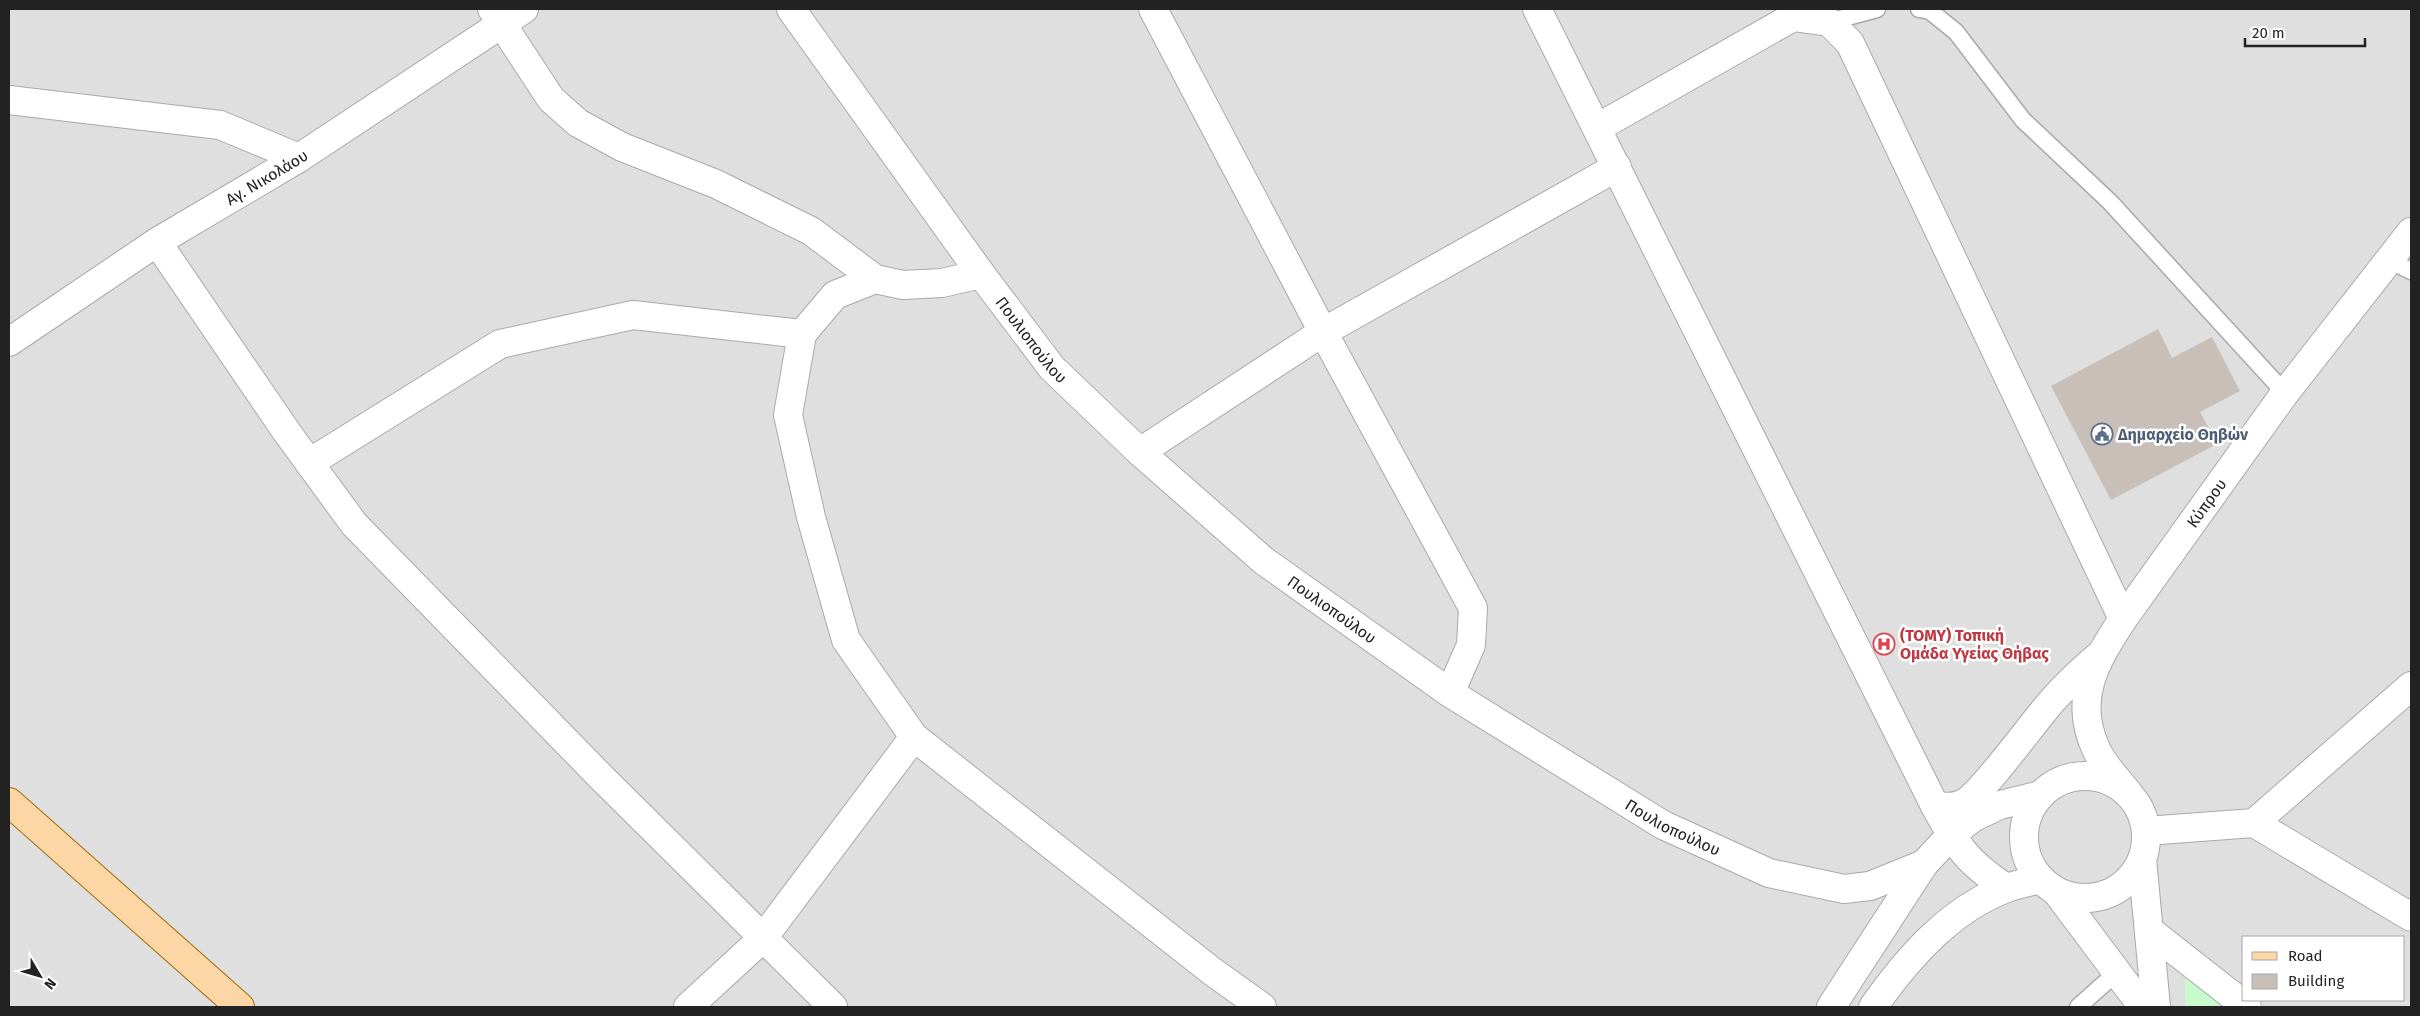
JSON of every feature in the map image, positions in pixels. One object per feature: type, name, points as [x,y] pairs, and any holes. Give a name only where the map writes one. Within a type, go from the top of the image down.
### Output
[{"type":"main road","points":[[9,802],[240,1007]]},
{"type":"street","name":"Αγ. Νικολάου","points":[[9,342],[156,242],[299,158],[496,16],[524,9]]},
{"type":"street","name":"Πουλιοπούλου","points":[[792,9],[981,274],[1052,368],[1140,452],[1264,561],[1450,693],[1663,825],[1769,873],[1844,890],[1870,886],[1924,864],[1951,835],[1974,817],[2000,805],[2041,795]]},
{"type":"street","points":[[1154,9],[1323,332],[1473,608],[1472,644],[1450,693]]},
{"type":"street","points":[[1537,9],[1935,806],[1962,853],[1978,870],[2006,888]]},
{"type":"street","points":[[1597,128],[1791,13],[1829,22],[1850,43],[2123,619]]},
{"type":"street","points":[[496,16],[551,99],[578,123],[622,147],[716,184],[811,231],[875,279],[903,285],[942,283],[981,274]]},
{"type":"street","points":[[9,100],[220,126],[299,158]]},
{"type":"street","points":[[1140,452],[1323,332],[1617,167]]},
{"type":"street","name":"Κύπρου","points":[[2129,794],[2097,752],[2086,724],[2086,690],[2101,654],[2123,619],[2285,393],[2400,265],[2411,232]]},
{"type":"street","points":[[156,242],[309,463],[354,524],[600,776],[833,1007]]},
{"type":"street","points":[[875,279],[835,295],[802,334],[788,415],[811,517],[846,640],[914,737],[1205,966],[1262,1007]]},
{"type":"street","points":[[309,463],[500,344],[633,315],[802,334]]},
{"type":"street","points":[[1935,806],[1948,807],[1963,804],[1980,788],[2051,702],[2075,676],[2101,654]]},
{"type":"street","points":[[2254,824],[2411,686]]},
{"type":"street","points":[[688,1007],[763,938],[914,737]]},
{"type":"street","points":[[2142,1007],[2028,859],[2024,836],[2028,814],[2041,795],[2056,783],[2075,776],[2094,776],[2113,782],[2129,794],[2140,811],[2146,830],[2142,859],[2156,1007]]},
{"type":"street","points":[[2146,830],[2254,824],[2411,916]]},
{"type":"street","points":[[1874,1007],[1892,980],[1922,946],[1952,919],[2006,888],[2048,885],[2081,898],[2106,894],[2128,880],[2142,859]]},
{"type":"street","points":[[1831,1007],[1924,864]]},
{"type":"street","points":[[2150,931],[2248,1007]]},
{"type":"lane","points":[[1829,22],[1877,9]]},
{"type":"lane","points":[[1919,9],[1930,11],[1956,32],[2023,120],[2110,202],[2285,393]]},
{"type":"lane","points":[[2078,1007],[2116,973]]},
{"type":"shaded area","points":[[9,9],[2411,9],[2411,1007],[9,1007]]},
{"type":"green space","points":[[2185,973],[2229,1007],[2185,1007]]},
{"type":"building","points":[[2158,329],[2172,358],[2212,337],[2240,391],[2200,412],[2217,444],[2111,500],[2051,386]]},
{"type":"place","name":"Δημαρχείο Θηβών","points":[[2102,434]]},
{"type":"place","name":"(ΤΟΜΥ) Τοπική Ομάδα Υγείας Θήβας","points":[[1884,644]]}]
